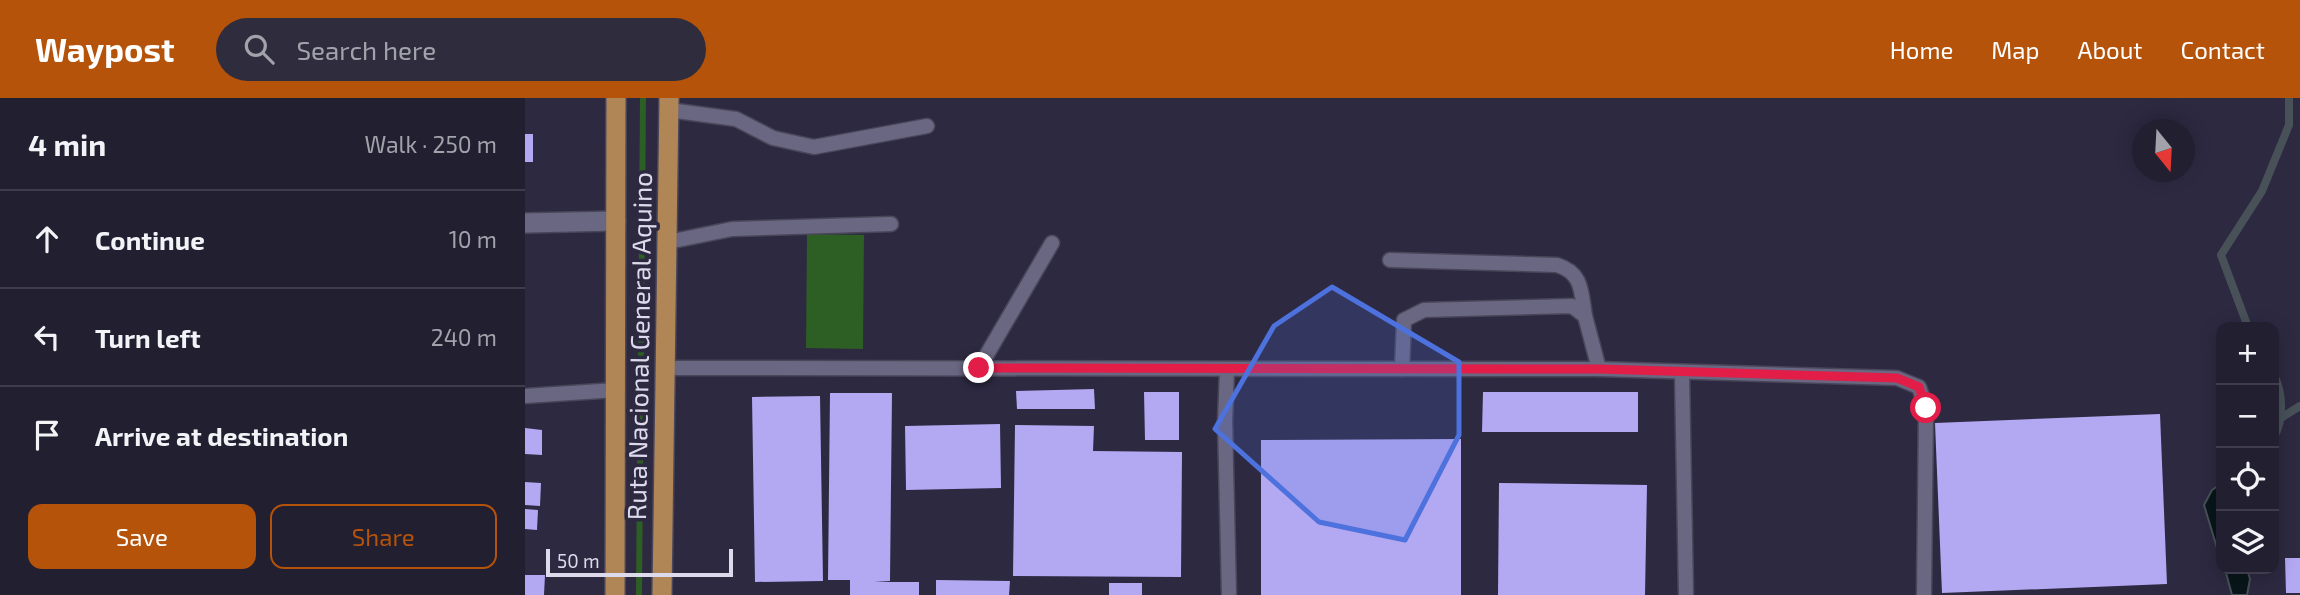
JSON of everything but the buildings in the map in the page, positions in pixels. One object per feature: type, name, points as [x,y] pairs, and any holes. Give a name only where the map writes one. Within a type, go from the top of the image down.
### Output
[{"type":"highway","name":"Ruta Nacional General Aquino","points":[[615,595],[616,98]]},
{"type":"highway","name":"Ruta Nacional General Aquino","points":[[662,595],[669,104]]},
{"type":"street","points":[[525,223],[616,221]]},
{"type":"lane","points":[[669,104],[736,120],[772,138],[814,147],[927,125]]},
{"type":"lane","points":[[668,242],[731,229],[891,224]]},
{"type":"lane","points":[[979,368],[1052,243]]},
{"type":"lane","points":[[1390,260],[1557,265],[1571,270],[1579,280],[1599,369]]},
{"type":"lane","points":[[1402,369],[1404,320],[1424,310],[1572,306],[1585,316]]},
{"type":"lane","points":[[667,368],[1599,369],[1682,374],[1897,378],[1919,387],[1926,408],[1924,595]]},
{"type":"lane","points":[[1227,369],[1225,421],[1229,595]]},
{"type":"lane","points":[[1682,374],[1686,595]]},
{"type":"lane","points":[[525,396],[616,390]]},
{"type":"highlighted area","points":[[1332,287],[1459,362],[1459,435],[1405,540],[1319,522],[1215,429],[1274,326]]},
{"type":"green space","points":[[640,98],[646,98],[642,595],[636,595]]},
{"type":"green space","points":[[807,234],[864,235],[863,349],[806,348]]},
{"type":"shaded area","points":[[2216,487],[2216,545],[2204,505]]},
{"type":"shaded area","points":[[2226,574],[2248,574],[2247,595],[2232,595]]},
{"type":"waterway","points":[[2246,322],[2221,255],[2262,191],[2289,125],[2289,98]]},
{"type":"waterway","points":[[2279,390],[2279,423]]},
{"type":"waterway","points":[[2281,418],[2300,406]]},
{"type":"route","points":[[979,368],[1599,369],[1682,374],[1897,378],[1919,387],[1926,408]]}]
